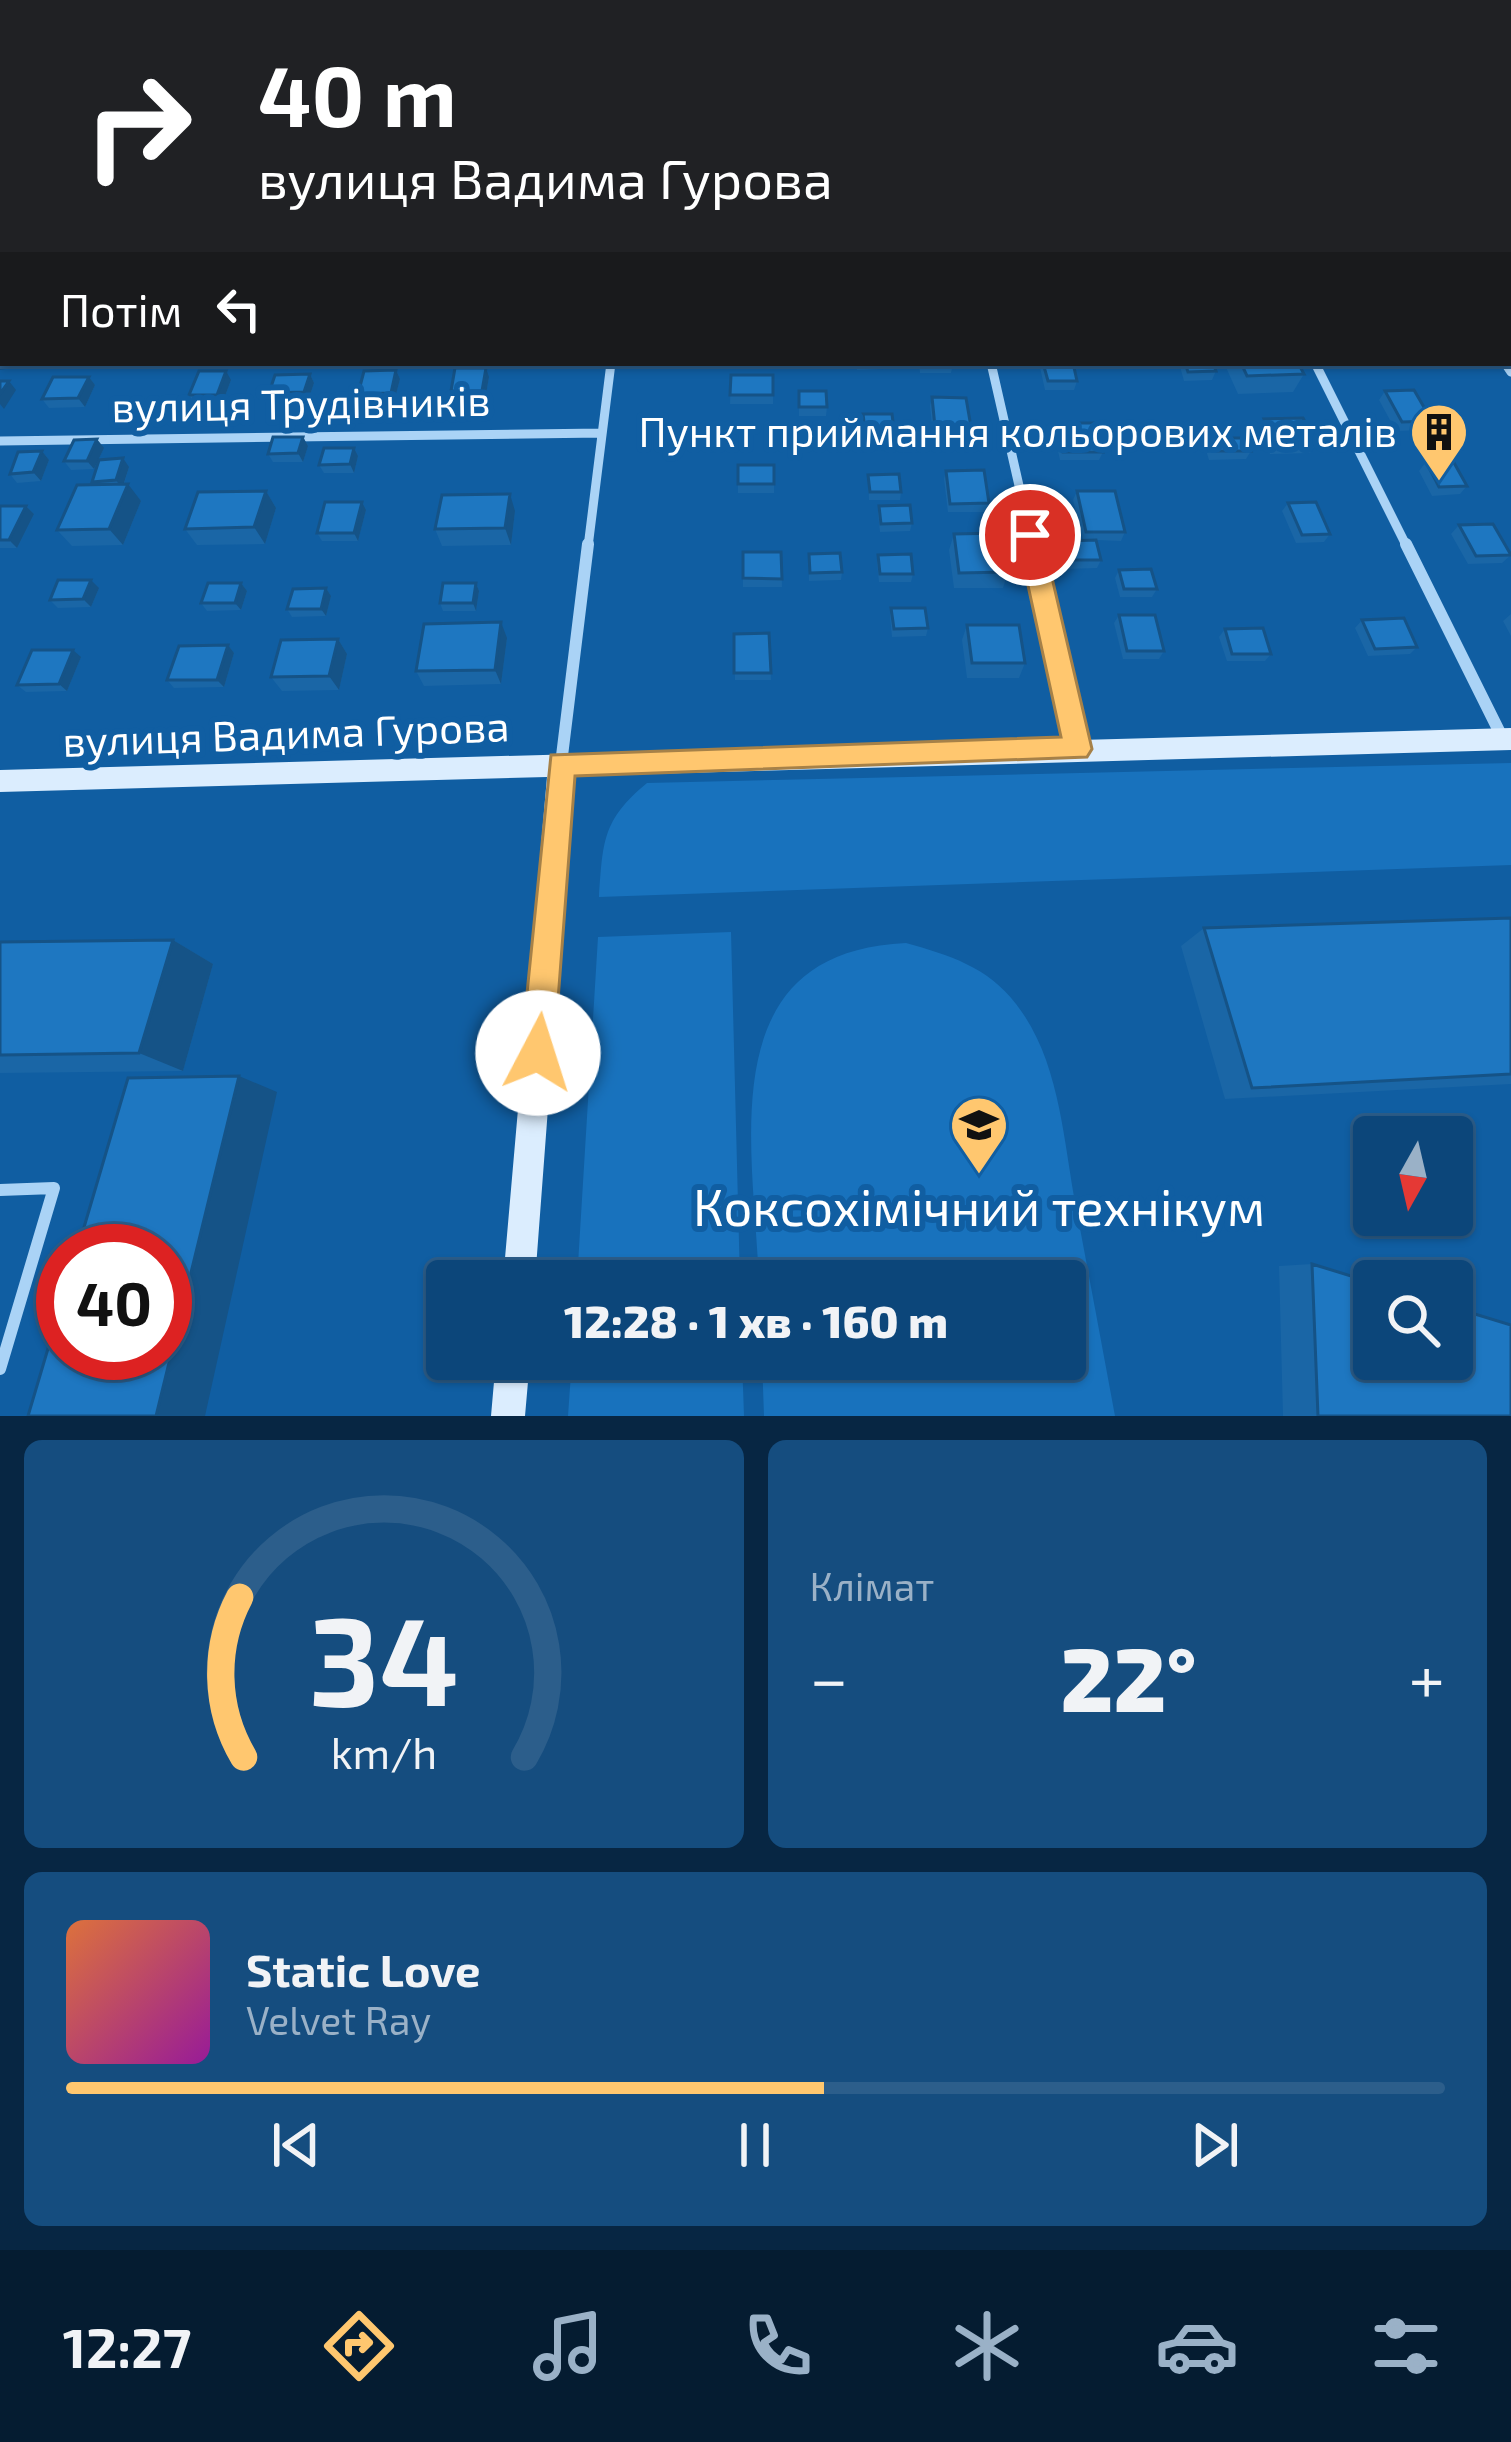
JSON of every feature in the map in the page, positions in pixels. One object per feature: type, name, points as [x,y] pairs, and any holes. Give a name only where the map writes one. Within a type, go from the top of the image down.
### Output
[{"type":"street","points":[[521,1260],[561,764],[611,366]]},
{"type":"street","points":[[993,366],[1078,749]]},
{"type":"street","points":[[1317,366],[1507,740]]},
{"type":"street","name":"вулиця Трудівників","points":[[0,441],[602,433]]},
{"type":"street","name":"вулиця Вадима Гурова","points":[[0,782],[1507,740]]},
{"type":"street","points":[[508,1416],[511,1380]]},
{"type":"lane","points":[[0,1190],[54,1188],[0,1369]]},
{"type":"shaded area","points":[[1511,763],[1511,865],[599,897],[613,821],[647,783]]},
{"type":"shaded area","points":[[731,932],[739,1260],[578,1260],[598,937]]},
{"type":"shaded area","points":[[906,943],[980,972],[1016,1004],[1031,1026],[1051,1075],[1086,1260],[758,1260],[751,1116],[757,1064],[772,1018],[800,980],[843,954]]},
{"type":"shaded area","points":[[1086,1261],[1115,1416],[764,1416],[763,1380],[1086,1380]]},
{"type":"shaded area","points":[[571,1380],[743,1380],[744,1416],[568,1416]]},
{"type":"building","points":[[1044,366],[1074,366],[1077,381],[1048,381]]},
{"type":"building","points":[[1186,366],[1214,366],[1216,371],[1188,372]]},
{"type":"building","points":[[1242,366],[1300,366],[1304,374],[1247,376]]},
{"type":"building","points":[[455,368],[486,368],[482,391],[451,391]]},
{"type":"building","points":[[396,370],[391,393],[358,394],[364,371]]},
{"type":"building","points":[[199,371],[226,371],[217,395],[189,395]]},
{"type":"building","points":[[310,374],[304,392],[269,393],[275,375]]},
{"type":"building","points":[[731,375],[773,375],[773,395],[730,395]]},
{"type":"building","points":[[53,377],[89,377],[78,398],[42,399]]},
{"type":"building","points":[[1414,390],[1432,421],[1402,422],[1385,391]]},
{"type":"building","points":[[799,391],[826,391],[827,407],[799,407]]},
{"type":"building","points":[[932,397],[966,398],[971,427],[935,427]]},
{"type":"building","points":[[863,414],[892,414],[894,430],[865,430]]},
{"type":"building","points":[[1303,418],[1316,444],[1276,446],[1264,419]]},
{"type":"building","points":[[1057,423],[1096,423],[1103,452],[1063,452]]},
{"type":"building","points":[[273,437],[303,437],[298,453],[268,454]]},
{"type":"building","points":[[1210,438],[1246,438],[1251,451],[1214,451]]},
{"type":"building","points":[[97,439],[87,461],[64,461],[74,440]]},
{"type":"building","points":[[324,448],[354,448],[350,464],[319,465]]},
{"type":"building","points":[[42,451],[33,472],[10,474],[18,452]]},
{"type":"building","points":[[123,458],[116,480],[92,482],[99,460]]},
{"type":"building","points":[[1453,461],[1467,486],[1439,487],[1426,462]]},
{"type":"building","points":[[738,465],[774,465],[774,484],[738,484]]},
{"type":"building","points":[[984,470],[989,503],[950,504],[946,471]]},
{"type":"building","points":[[899,474],[901,492],[870,492],[868,475]]},
{"type":"building","points":[[128,484],[109,529],[57,530],[77,485]]},
{"type":"building","points":[[266,491],[254,527],[185,529],[198,492]]},
{"type":"building","points":[[1077,491],[1115,491],[1125,532],[1086,532]]},
{"type":"building","points":[[510,494],[505,528],[435,529],[442,495]]},
{"type":"building","points":[[325,502],[362,502],[354,533],[317,533]]},
{"type":"building","points":[[1316,502],[1330,534],[1302,535],[1288,503]]},
{"type":"building","points":[[910,505],[912,523],[881,524],[879,506]]},
{"type":"building","points":[[0,506],[26,506],[9,540],[0,540]]},
{"type":"building","points":[[1493,524],[1511,555],[1476,556],[1459,525]]},
{"type":"building","points":[[1002,533],[1008,572],[959,573],[954,534]]},
{"type":"building","points":[[1096,540],[1101,560],[1069,560],[1065,541]]},
{"type":"building","points":[[743,552],[781,552],[782,579],[743,578]]},
{"type":"building","points":[[840,553],[842,572],[810,573],[809,554]]},
{"type":"building","points":[[911,554],[913,574],[880,574],[878,555]]},
{"type":"building","points":[[1151,569],[1157,589],[1124,589],[1119,570]]},
{"type":"building","points":[[58,580],[91,580],[83,599],[50,600]]},
{"type":"building","points":[[208,583],[241,583],[235,603],[201,603]]},
{"type":"building","points":[[443,583],[476,583],[473,603],[440,603]]},
{"type":"building","points":[[326,588],[321,609],[287,609],[293,589]]},
{"type":"building","points":[[891,608],[925,608],[928,628],[894,629]]},
{"type":"building","points":[[1119,615],[1155,615],[1164,651],[1127,651]]},
{"type":"building","points":[[1404,618],[1417,647],[1375,649],[1362,620]]},
{"type":"building","points":[[501,622],[495,670],[416,671],[424,624]]},
{"type":"building","points":[[967,625],[1019,625],[1025,663],[972,663]]},
{"type":"building","points":[[1263,628],[1271,654],[1232,654],[1225,629]]},
{"type":"building","points":[[769,633],[771,673],[734,673],[734,634]]},
{"type":"building","points":[[338,639],[329,676],[271,677],[281,640]]},
{"type":"building","points":[[228,645],[217,680],[167,680],[179,646]]},
{"type":"building","points":[[32,650],[73,650],[59,684],[17,685]]},
{"type":"building","points":[[1511,918],[1511,1074],[1252,1088],[1204,928]]},
{"type":"building","points":[[173,940],[139,1053],[0,1055],[0,942]]},
{"type":"building","points":[[239,1076],[192,1269],[192,1224],[85,1224],[128,1078]]},
{"type":"building","points":[[1312,1264],[1353,1277],[1353,1380],[1473,1380],[1473,1313],[1511,1325],[1511,1416],[1318,1416]]},
{"type":"building","points":[[39,1380],[165,1380],[156,1416],[28,1416]]},
{"type":"place","name":"Пункт приймання кольорових металів","points":[[1439,483]]},
{"type":"place","name":"Коксохімічний технікум","points":[[979,1176]]},
{"type":"route","points":[[538,1053],[561,764],[1078,749],[1030,535]]}]
